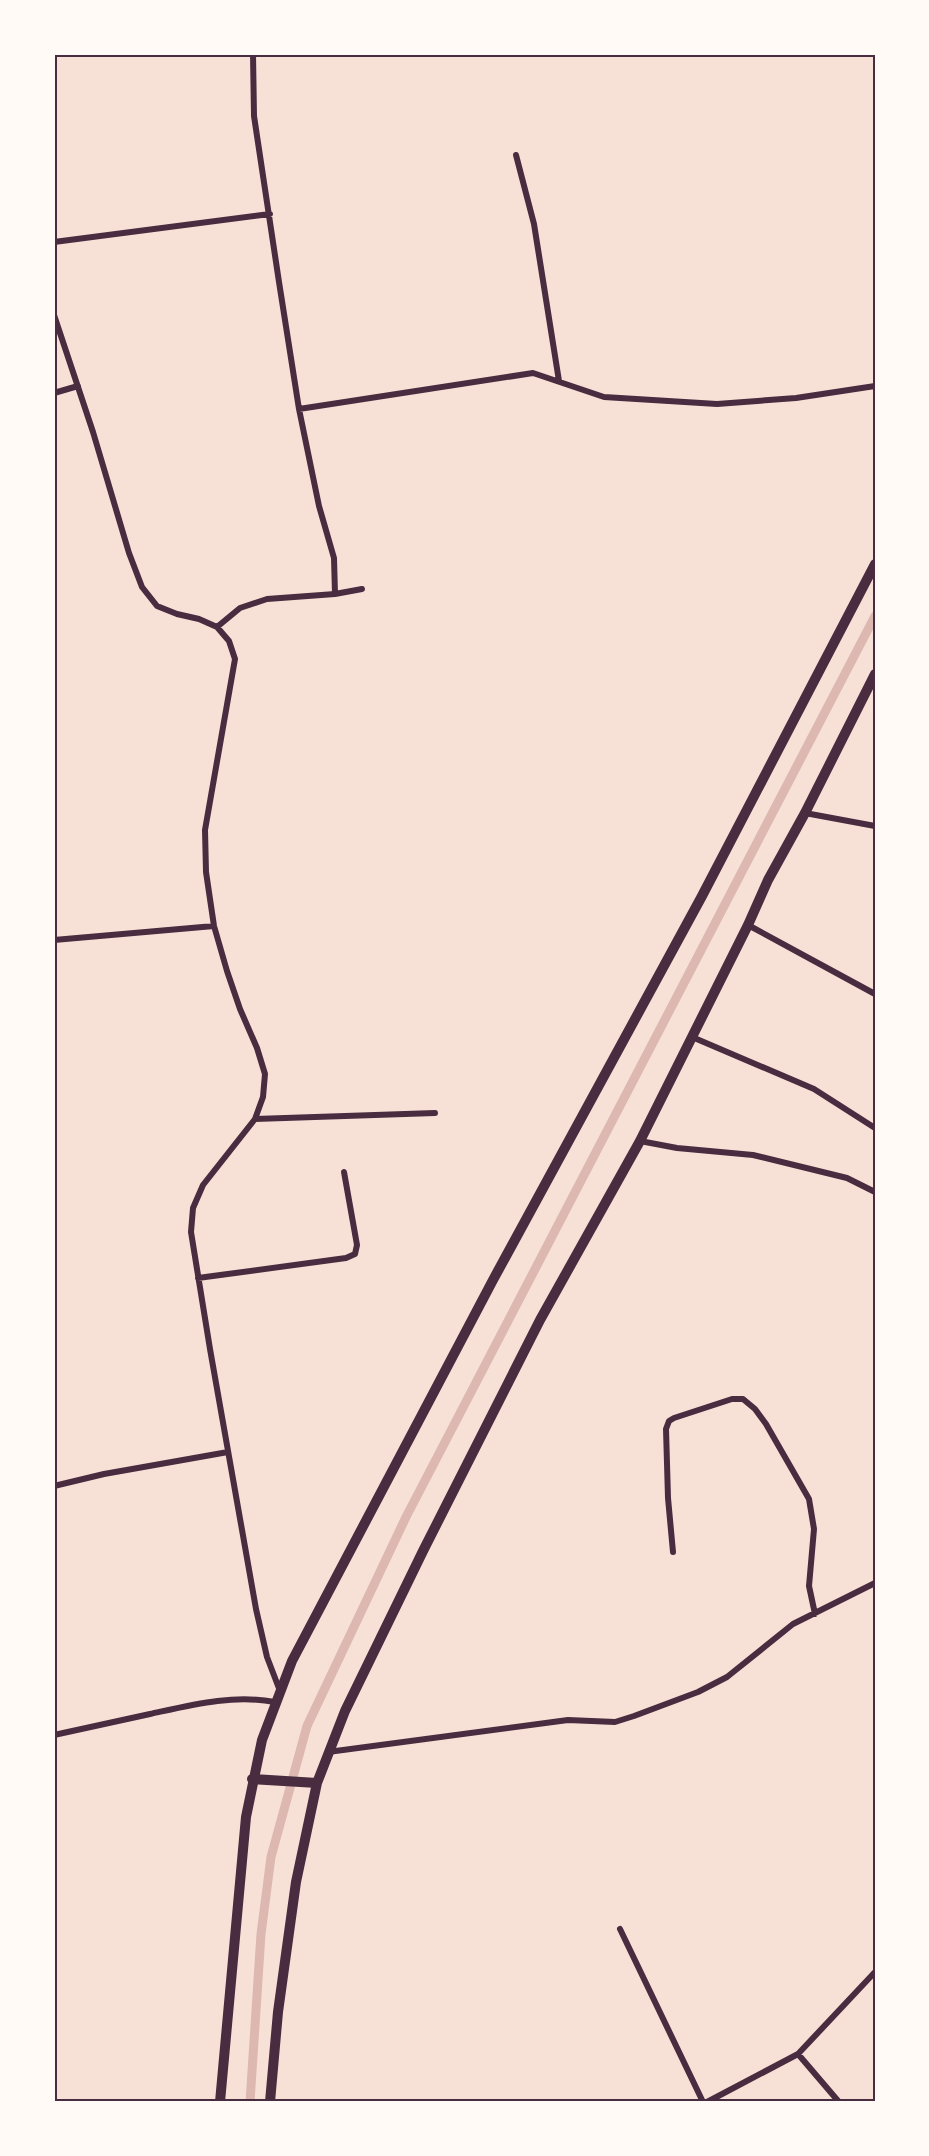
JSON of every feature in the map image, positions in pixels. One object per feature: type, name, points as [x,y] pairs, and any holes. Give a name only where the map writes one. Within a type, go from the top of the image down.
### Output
[{"type":"street","points":[[253,54],[254,116],[299,409],[319,506],[334,558],[335,594]]},
{"type":"street","points":[[516,155],[534,224],[559,381]]},
{"type":"street","points":[[54,242],[270,214]]},
{"type":"street","points":[[54,315],[129,553],[142,587],[157,606],[217,627],[229,640],[235,659],[205,830],[206,872],[214,926],[227,971],[240,1009],[258,1048],[265,1074],[263,1097],[255,1119],[203,1185],[193,1208],[191,1232],[228,1452],[261,1628],[267,1658],[280,1691]]},
{"type":"street","points":[[299,409],[533,372],[604,397],[717,404],[796,398],[875,386]]},
{"type":"street","points":[[54,393],[78,386]]},
{"type":"street","points":[[220,2102],[246,1817],[252,1779],[262,1740],[292,1661],[493,1280],[702,896],[875,564]]},
{"type":"street","points":[[217,627],[240,608],[267,599],[335,594],[362,589]]},
{"type":"street","points":[[270,2102],[278,2012],[296,1882],[317,1783],[327,1752],[417,1562],[540,1320],[640,1141],[748,925],[768,880],[805,813],[875,674]]},
{"type":"street","points":[[805,813],[875,826]]},
{"type":"street","points":[[748,925],[875,994]]},
{"type":"street","points":[[54,940],[214,926]]},
{"type":"street","points":[[692,1037],[814,1089],[875,1128]]},
{"type":"street","points":[[255,1119],[435,1113]]},
{"type":"street","points":[[640,1141],[677,1148],[753,1155],[847,1179],[875,1192]]},
{"type":"street","points":[[198,1278],[346,1258],[355,1254],[357,1245],[344,1172]]},
{"type":"street","points":[[673,1552],[668,1498],[666,1429],[669,1421],[732,1399],[743,1399],[755,1409],[766,1424],[809,1499],[814,1529],[809,1586],[815,1614]]},
{"type":"street","points":[[54,1486],[104,1474],[228,1452]]},
{"type":"street","points":[[327,1752],[568,1720],[615,1722],[698,1692],[727,1677],[793,1624],[875,1583]]},
{"type":"street","points":[[54,1735],[185,1706],[223,1700],[275,1702]]},
{"type":"street","points":[[252,1779],[317,1783]]},
{"type":"street","points":[[620,1929],[705,2102],[798,2054],[875,1972]]},
{"type":"street","points":[[798,2054],[839,2102]]},
{"type":"waterway","points":[[250,2102],[261,1934],[271,1857],[307,1726],[406,1517],[875,616]]}]
